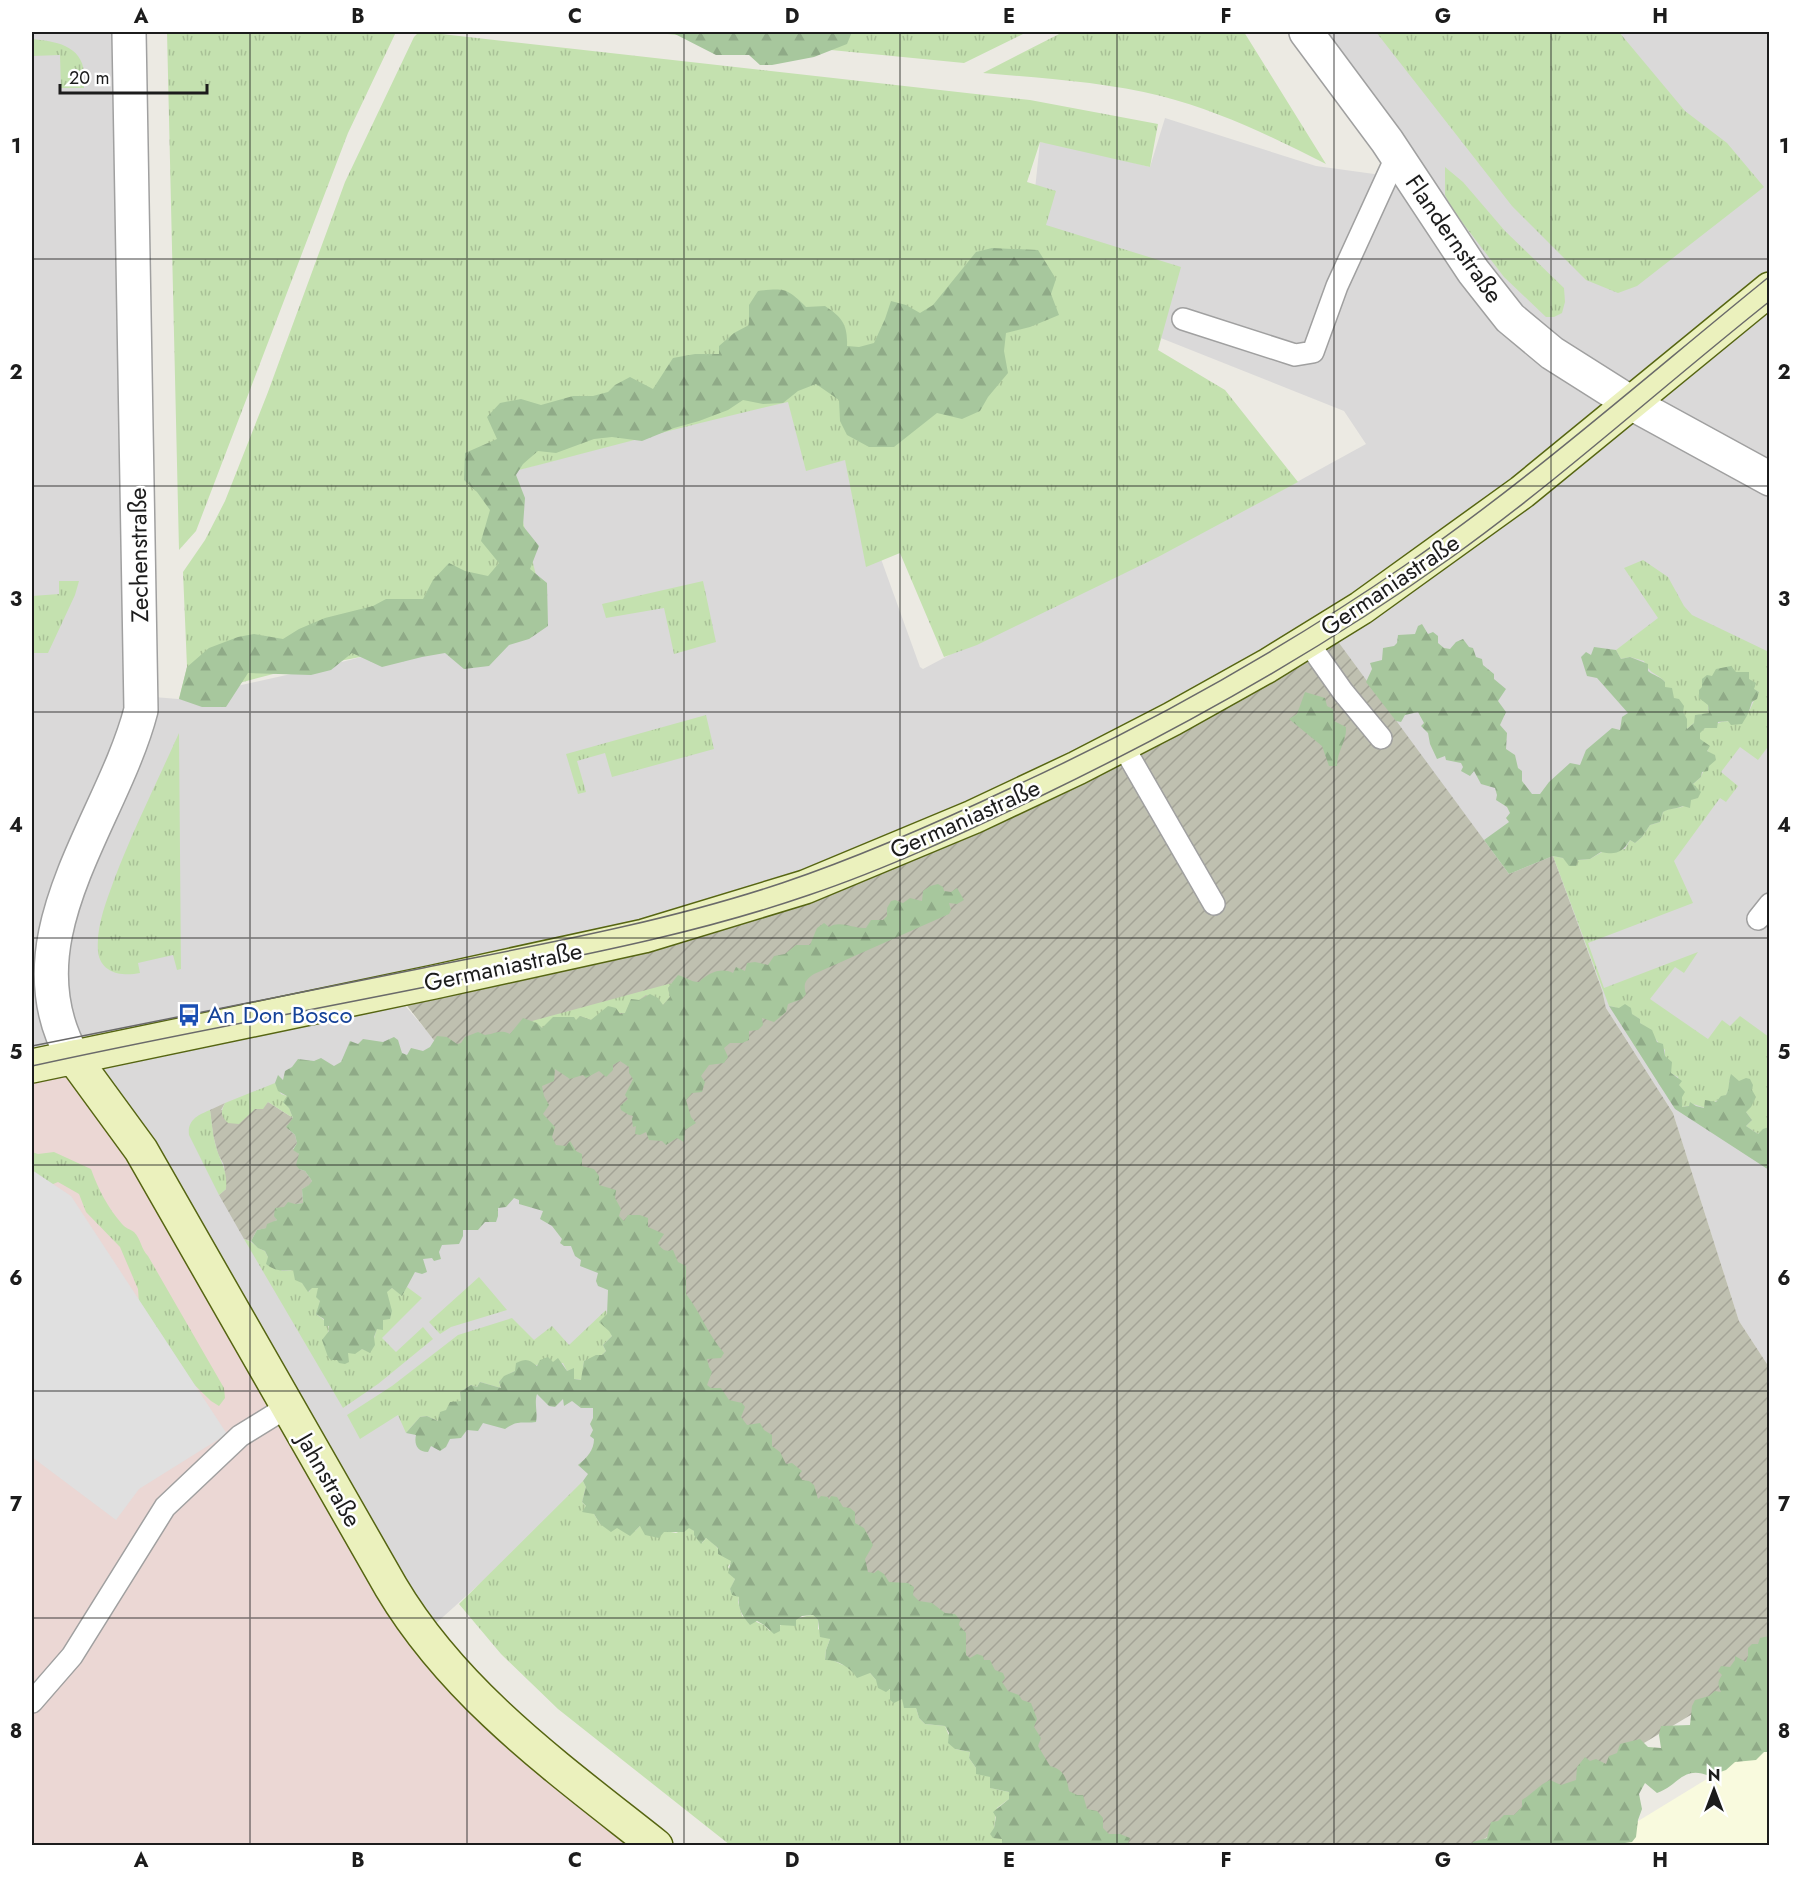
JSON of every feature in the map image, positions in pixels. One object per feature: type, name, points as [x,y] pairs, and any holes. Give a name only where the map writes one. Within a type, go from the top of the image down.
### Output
[{"type":"main road","name":"Germaniastraße","points":[[32,1066],[644,936],[805,887],[933,835],[1123,746],[1234,685],[1361,608],[1522,492],[1636,405],[1770,289]]},
{"type":"main road","name":"Jahnstraße","points":[[72,1056],[141,1150],[400,1603],[438,1655],[520,1737],[656,1845]]},
{"type":"street","name":"Zechenstraße","points":[[72,1056],[56,1021],[51,995],[51,957],[57,926],[66,894],[131,744],[141,710],[129,32]]},
{"type":"street","name":"Flandernstraße","points":[[1306,32],[1397,155],[1473,271],[1510,318],[1552,353],[1636,405],[1770,479]]},
{"type":"lane","points":[[1183,320],[1295,355],[1313,352],[1336,286],[1397,155]]},
{"type":"lane","points":[[1308,641],[1343,693],[1381,738]]},
{"type":"lane","points":[[1123,746],[1149,795],[1214,904]]},
{"type":"lane","points":[[32,1702],[72,1656],[165,1507],[240,1436],[287,1407]]},
{"type":"shaded area","points":[[32,32],[129,32],[142,696],[178,699],[318,668],[519,617],[510,472],[820,390],[920,667],[923,669],[1107,571],[1275,494],[1366,444],[1344,411],[1025,284],[1040,142],[1069,146],[1150,167],[1165,118],[1316,166],[1396,177],[1312,32],[1769,32],[1769,1367],[1739,1321],[1673,1113],[1606,1008],[1602,990],[1553,857],[1509,874],[1352,663],[843,890],[394,993],[700,1345],[698,1407],[485,1579],[423,1635],[32,1068]]},
{"type":"shaded area","points":[[1328,628],[1509,874],[1553,856],[1602,990],[1606,1008],[1673,1113],[1739,1321],[1769,1367],[1769,1668],[1474,1845],[1098,1845],[896,1633],[401,998],[872,861]]},
{"type":"shaded area","points":[[73,1057],[400,1603],[656,1845],[32,1846],[32,1068]]},
{"type":"shaded area","points":[[268,1102],[293,1118],[289,1130],[295,1135],[297,1143],[293,1149],[299,1154],[299,1169],[305,1171],[312,1181],[310,1185],[302,1189],[303,1203],[295,1204],[267,1228],[257,1230],[251,1241],[244,1239],[219,1195],[226,1189],[224,1165],[218,1154],[213,1135],[210,1110],[225,1103],[221,1110],[255,1109]]},
{"type":"shaded area","points":[[32,1170],[71,1196],[227,1434],[139,1489],[116,1520],[32,1457]]},
{"type":"shaded area","points":[[1769,1741],[1769,1845],[1599,1845]]},
{"type":"green space","points":[[167,32],[396,32],[348,133],[196,531],[179,550]]},
{"type":"green space","points":[[424,32],[1030,100],[1158,124],[1150,167],[1040,142],[1027,182],[1056,191],[1046,225],[1181,267],[1158,350],[1225,390],[1298,482],[1158,557],[977,645],[944,657],[900,553],[866,567],[845,460],[806,471],[788,402],[511,472],[547,621],[277,673],[179,699],[187,667],[183,572],[205,540],[225,501],[268,392],[345,182],[414,37]]},
{"type":"green space","points":[[647,32],[1027,32],[964,63]]},
{"type":"green space","points":[[671,32],[852,32],[847,44],[814,57],[760,65],[749,55],[716,55]]},
{"type":"green space","points":[[1063,32],[1244,32],[1326,164],[1245,125],[1161,96],[1095,84],[983,73]]},
{"type":"green space","points":[[1376,32],[1619,32],[1685,111],[1727,143],[1764,187],[1637,286],[1618,293],[1586,280],[1512,206]]},
{"type":"green space","points":[[32,39],[58,43],[72,50],[82,64],[84,73],[81,73],[81,80],[84,80],[84,88],[61,88],[60,55],[32,56]]},
{"type":"green space","points":[[1445,167],[1463,182],[1505,231],[1564,288],[1565,302],[1562,313],[1554,317],[1546,317],[1504,277],[1452,209],[1445,195]]},
{"type":"green space","points":[[992,248],[1038,250],[1056,279],[1051,294],[1059,315],[1030,327],[1006,333],[1004,351],[1008,373],[988,397],[980,411],[962,419],[937,413],[894,447],[869,447],[847,435],[840,421],[839,400],[816,384],[798,391],[783,403],[763,404],[743,400],[728,410],[642,441],[612,437],[594,439],[556,453],[538,451],[523,464],[516,475],[525,498],[523,526],[539,546],[530,569],[547,583],[548,626],[529,639],[509,645],[489,666],[464,669],[445,653],[382,667],[352,653],[331,670],[311,675],[248,673],[226,707],[202,707],[179,699],[187,667],[209,648],[238,637],[254,634],[283,639],[325,618],[373,606],[386,599],[423,599],[433,580],[449,563],[465,571],[488,576],[499,563],[481,541],[490,510],[477,492],[464,480],[465,453],[497,439],[487,417],[500,403],[521,399],[541,405],[573,396],[593,396],[608,392],[615,385],[630,377],[653,389],[673,358],[695,354],[719,354],[719,346],[734,333],[749,325],[749,305],[758,291],[785,291],[806,307],[825,306],[843,322],[847,346],[859,347],[874,343],[891,301],[906,305],[920,313],[933,305],[976,252]]},
{"type":"green space","points":[[1643,560],[1668,577],[1684,606],[1692,615],[1769,652],[1769,750],[1767,748],[1758,760],[1740,747],[1721,772],[1738,786],[1726,802],[1720,798],[1674,861],[1693,903],[1588,943],[1604,988],[1698,952],[1684,973],[1675,967],[1650,999],[1708,1039],[1722,1020],[1730,1026],[1740,1016],[1769,1037],[1769,1127],[1758,1134],[1746,1126],[1752,1120],[1746,1112],[1739,1081],[1729,1081],[1730,1088],[1726,1095],[1705,1108],[1690,1103],[1689,1106],[1682,1107],[1678,1077],[1670,1073],[1665,1050],[1640,1023],[1640,1019],[1609,1006],[1553,856],[1563,858],[1575,866],[1578,860],[1590,859],[1602,852],[1625,849],[1630,840],[1635,843],[1650,825],[1660,822],[1663,812],[1687,804],[1697,788],[1692,785],[1701,777],[1710,754],[1707,750],[1709,747],[1699,739],[1699,733],[1719,723],[1744,718],[1759,692],[1753,689],[1708,705],[1709,714],[1700,714],[1687,729],[1683,712],[1665,688],[1665,682],[1646,666],[1644,661],[1630,657],[1621,659],[1616,650],[1658,618],[1624,568]]},
{"type":"green space","points":[[59,581],[79,581],[75,595],[48,653],[32,653],[32,596],[59,594]]},
{"type":"green space","points":[[703,581],[716,642],[674,654],[664,608],[606,618],[602,604]]},
{"type":"green space","points":[[1422,624],[1428,634],[1433,632],[1438,636],[1438,643],[1444,648],[1450,649],[1456,642],[1463,639],[1469,647],[1473,648],[1476,657],[1482,659],[1483,665],[1494,674],[1494,679],[1506,689],[1498,701],[1506,712],[1500,725],[1507,733],[1506,749],[1515,755],[1518,768],[1522,771],[1522,781],[1532,794],[1540,794],[1549,782],[1570,763],[1580,765],[1586,750],[1612,728],[1620,730],[1622,717],[1628,713],[1597,678],[1587,676],[1581,657],[1586,652],[1591,655],[1594,647],[1616,650],[1621,659],[1630,657],[1648,664],[1648,671],[1663,680],[1665,687],[1672,688],[1674,698],[1679,699],[1684,706],[1687,729],[1694,723],[1695,715],[1709,713],[1708,705],[1699,698],[1699,690],[1702,687],[1702,679],[1707,675],[1712,676],[1716,669],[1731,666],[1736,672],[1749,672],[1749,679],[1756,683],[1754,689],[1759,692],[1742,724],[1731,725],[1728,721],[1718,722],[1717,728],[1705,728],[1700,733],[1700,739],[1710,746],[1707,751],[1715,755],[1716,760],[1709,766],[1708,771],[1702,772],[1701,777],[1693,784],[1701,792],[1698,798],[1691,800],[1690,808],[1683,806],[1663,812],[1660,822],[1650,825],[1635,843],[1630,840],[1618,852],[1601,852],[1590,859],[1578,860],[1576,866],[1569,866],[1563,858],[1553,856],[1509,874],[1484,840],[1509,822],[1506,818],[1510,813],[1507,807],[1496,800],[1495,788],[1481,784],[1474,771],[1470,776],[1461,771],[1463,767],[1461,763],[1446,760],[1445,756],[1437,759],[1428,733],[1421,726],[1424,723],[1418,712],[1405,715],[1401,722],[1396,721],[1366,682],[1372,669],[1370,663],[1382,660],[1383,648],[1394,646],[1398,635],[1415,634],[1418,626]]},
{"type":"green space","points":[[1305,692],[1325,698],[1327,706],[1333,709],[1334,721],[1346,727],[1337,766],[1329,766],[1322,746],[1289,719],[1297,714]]},
{"type":"green space","points":[[706,715],[714,749],[612,777],[605,753],[577,761],[586,792],[578,794],[566,754]]},
{"type":"green space","points":[[179,733],[181,969],[177,970],[173,955],[138,963],[140,973],[119,974],[107,969],[100,958],[98,942],[102,915],[129,843]]},
{"type":"green space","points":[[938,884],[943,887],[944,891],[951,892],[957,888],[964,900],[957,904],[949,903],[951,910],[949,914],[814,974],[806,983],[806,994],[802,999],[788,1004],[786,1012],[774,1022],[762,1018],[763,1025],[758,1030],[749,1031],[749,1040],[742,1043],[730,1043],[724,1048],[728,1057],[724,1063],[709,1065],[701,1076],[705,1082],[702,1092],[692,1093],[686,1100],[691,1117],[696,1123],[685,1130],[684,1142],[677,1138],[666,1145],[662,1141],[649,1140],[646,1132],[640,1135],[635,1134],[636,1126],[633,1127],[633,1116],[621,1110],[620,1106],[628,1099],[625,1095],[633,1079],[629,1073],[629,1067],[620,1061],[613,1065],[613,1070],[606,1077],[599,1071],[586,1078],[583,1075],[570,1079],[555,1069],[554,1081],[542,1086],[549,1105],[543,1114],[555,1127],[552,1137],[556,1145],[566,1146],[570,1141],[576,1151],[582,1154],[582,1166],[594,1169],[599,1176],[599,1185],[616,1190],[615,1198],[621,1209],[619,1216],[624,1221],[628,1215],[648,1218],[648,1227],[664,1234],[658,1243],[661,1247],[666,1251],[673,1250],[678,1262],[686,1266],[686,1294],[724,1353],[721,1358],[707,1359],[712,1372],[707,1385],[711,1388],[721,1388],[729,1400],[742,1403],[745,1407],[741,1417],[747,1425],[760,1423],[764,1430],[772,1435],[772,1446],[780,1452],[786,1464],[792,1463],[802,1471],[799,1475],[802,1480],[814,1485],[818,1499],[821,1496],[828,1497],[829,1500],[831,1496],[837,1497],[843,1507],[855,1512],[855,1523],[864,1528],[873,1545],[865,1559],[868,1572],[874,1573],[878,1570],[889,1582],[908,1583],[914,1587],[913,1595],[919,1601],[932,1603],[945,1613],[955,1614],[960,1620],[959,1625],[966,1633],[966,1655],[970,1658],[977,1654],[983,1656],[984,1660],[990,1660],[995,1670],[1003,1673],[1005,1678],[1002,1682],[1008,1691],[1031,1703],[1037,1719],[1034,1727],[1041,1738],[1038,1746],[1050,1766],[1058,1769],[1064,1775],[1069,1791],[1083,1795],[1087,1809],[1097,1811],[1103,1818],[1103,1828],[1109,1834],[1120,1834],[1130,1838],[1128,1843],[1133,1845],[1002,1845],[1002,1839],[993,1838],[990,1834],[996,1817],[993,1812],[1009,1799],[1009,1792],[990,1788],[990,1777],[976,1774],[976,1768],[969,1758],[970,1752],[955,1749],[948,1743],[949,1733],[945,1726],[925,1724],[919,1718],[916,1708],[904,1708],[902,1699],[894,1703],[890,1700],[890,1689],[886,1692],[878,1688],[876,1680],[870,1673],[857,1678],[843,1665],[825,1660],[830,1639],[820,1637],[818,1620],[813,1615],[802,1616],[796,1620],[796,1626],[780,1625],[780,1631],[774,1634],[757,1621],[750,1625],[741,1612],[739,1597],[732,1595],[730,1589],[735,1579],[728,1573],[731,1561],[718,1554],[718,1548],[706,1538],[701,1544],[694,1535],[694,1531],[689,1528],[684,1532],[664,1532],[659,1538],[645,1535],[640,1526],[630,1536],[617,1528],[611,1532],[600,1524],[594,1514],[582,1512],[586,1506],[582,1502],[586,1487],[583,1481],[588,1474],[578,1465],[593,1447],[594,1439],[590,1436],[593,1430],[590,1424],[593,1418],[593,1408],[581,1408],[572,1401],[564,1406],[563,1399],[555,1407],[549,1406],[537,1394],[536,1422],[517,1423],[505,1429],[483,1423],[478,1431],[467,1430],[461,1438],[450,1439],[446,1447],[440,1451],[431,1446],[428,1452],[419,1449],[415,1441],[416,1435],[406,1433],[420,1417],[427,1416],[438,1421],[440,1412],[446,1410],[450,1402],[461,1401],[460,1392],[471,1385],[477,1387],[480,1382],[501,1388],[499,1382],[504,1376],[515,1371],[516,1363],[527,1360],[537,1366],[540,1360],[548,1357],[553,1362],[558,1358],[567,1371],[574,1368],[574,1379],[581,1380],[584,1361],[596,1355],[602,1355],[606,1351],[603,1345],[612,1336],[599,1322],[607,1314],[608,1290],[598,1286],[596,1281],[598,1273],[580,1266],[581,1260],[575,1256],[571,1246],[564,1246],[560,1243],[562,1239],[552,1226],[540,1219],[543,1211],[519,1204],[519,1200],[514,1198],[506,1207],[498,1208],[496,1222],[485,1222],[478,1230],[463,1230],[459,1244],[442,1245],[439,1252],[441,1259],[434,1261],[432,1258],[423,1259],[427,1272],[422,1274],[415,1272],[402,1296],[392,1288],[387,1292],[392,1311],[390,1319],[383,1320],[383,1330],[377,1329],[374,1337],[375,1345],[370,1353],[362,1349],[355,1354],[348,1353],[349,1362],[345,1364],[328,1357],[322,1340],[329,1331],[329,1326],[324,1326],[324,1319],[316,1314],[320,1301],[316,1297],[318,1288],[312,1288],[308,1292],[302,1283],[295,1280],[293,1270],[278,1270],[266,1264],[268,1257],[265,1251],[251,1241],[257,1230],[266,1228],[267,1224],[277,1220],[274,1216],[275,1208],[284,1207],[288,1202],[303,1203],[302,1189],[312,1181],[305,1171],[296,1165],[299,1154],[293,1150],[297,1143],[295,1135],[286,1127],[293,1118],[289,1108],[283,1102],[287,1096],[278,1091],[275,1083],[278,1075],[283,1080],[285,1071],[292,1067],[298,1059],[314,1061],[321,1058],[334,1066],[341,1062],[350,1041],[358,1044],[363,1039],[383,1042],[394,1037],[398,1040],[402,1053],[407,1055],[411,1048],[423,1051],[430,1047],[437,1036],[447,1037],[457,1044],[461,1043],[465,1037],[478,1032],[485,1035],[500,1032],[510,1034],[523,1018],[537,1023],[542,1028],[553,1017],[574,1017],[576,1020],[580,1016],[591,1020],[608,1006],[616,1008],[620,1014],[625,1013],[631,999],[639,1000],[650,994],[658,998],[663,1005],[670,997],[668,988],[678,975],[699,982],[715,972],[733,973],[736,967],[745,971],[747,963],[768,965],[774,956],[785,954],[796,945],[810,945],[817,928],[824,923],[829,927],[838,924],[866,928],[871,920],[883,920],[887,916],[887,908],[891,901],[903,903],[910,898],[922,901],[923,891]]},
{"type":"green space","points":[[672,983],[668,988],[670,997],[663,1005],[646,995],[639,1000],[631,1000],[626,1013],[600,1014],[591,1020],[580,1016],[576,1021],[548,1024],[542,1028],[532,1021]]},
{"type":"green space","points":[[1625,1004],[1631,1008],[1632,1014],[1640,1019],[1640,1023],[1652,1030],[1657,1042],[1663,1044],[1665,1056],[1672,1062],[1671,1073],[1682,1081],[1679,1085],[1685,1092],[1682,1097],[1682,1107],[1689,1106],[1690,1102],[1704,1108],[1705,1100],[1716,1102],[1721,1096],[1726,1095],[1731,1074],[1739,1081],[1750,1079],[1756,1097],[1746,1112],[1752,1120],[1746,1126],[1758,1134],[1769,1127],[1769,1170],[1675,1109],[1609,1006],[1619,1008]]},
{"type":"green space","points":[[275,1083],[281,1094],[287,1096],[293,1118],[268,1102],[263,1109],[255,1109],[239,1124],[228,1123],[224,1118],[222,1112],[225,1103]]},
{"type":"green space","points":[[210,1110],[214,1139],[226,1175],[226,1189],[219,1195],[189,1135],[192,1122]]},
{"type":"green space","points":[[32,1152],[38,1154],[54,1152],[91,1169],[112,1211],[138,1238],[224,1388],[225,1398],[219,1406],[174,1365],[140,1318],[138,1289],[120,1247],[86,1212],[79,1194],[58,1182],[39,1190],[32,1197]]},
{"type":"green space","points":[[244,1239],[265,1251],[282,1271],[293,1270],[309,1292],[312,1287],[319,1287],[320,1305],[316,1314],[328,1325],[327,1335],[348,1353],[362,1349],[370,1352],[377,1328],[383,1320],[386,1292],[392,1288],[402,1295],[407,1287],[422,1298],[382,1338],[396,1352],[423,1327],[433,1339],[378,1384],[343,1408]]},
{"type":"green space","points":[[479,1277],[507,1310],[451,1327],[440,1334],[429,1322]]},
{"type":"green space","points":[[606,1310],[612,1336],[603,1345],[606,1351],[602,1355],[584,1361],[582,1380],[574,1379],[573,1369],[567,1371],[563,1363],[547,1363],[520,1369],[499,1382],[501,1388],[480,1382],[477,1387],[471,1385],[460,1392],[461,1401],[446,1410],[438,1421],[427,1416],[420,1417],[406,1433],[398,1415],[360,1439],[347,1415],[392,1386],[458,1335],[512,1318],[534,1340],[552,1326],[569,1345]]},
{"type":"green space","points":[[583,1481],[586,1487],[582,1502],[600,1524],[635,1531],[640,1526],[676,1533],[689,1527],[702,1543],[706,1538],[732,1561],[728,1567],[735,1579],[730,1590],[739,1597],[742,1616],[764,1625],[770,1631],[791,1621],[813,1615],[818,1620],[818,1629],[830,1639],[825,1660],[832,1660],[870,1673],[876,1680],[916,1708],[919,1718],[925,1724],[945,1726],[955,1749],[970,1752],[969,1758],[976,1768],[990,1777],[991,1788],[1009,1792],[1009,1799],[997,1808],[994,1828],[1002,1838],[1002,1845],[730,1845],[558,1709],[501,1654],[459,1604]]},
{"type":"green space","points":[[1769,1636],[1769,1752],[1764,1752],[1756,1760],[1735,1762],[1726,1770],[1709,1776],[1700,1773],[1687,1775],[1657,1793],[1645,1783],[1639,1794],[1642,1809],[1636,1837],[1625,1845],[1472,1845],[1473,1842],[1487,1838],[1491,1822],[1498,1821],[1504,1815],[1514,1815],[1522,1807],[1522,1800],[1546,1782],[1550,1780],[1561,1785],[1576,1780],[1577,1767],[1585,1757],[1590,1761],[1596,1759],[1606,1764],[1609,1756],[1617,1753],[1620,1744],[1640,1739],[1648,1747],[1661,1748],[1659,1735],[1661,1726],[1690,1725],[1695,1700],[1709,1696],[1715,1691],[1721,1692],[1718,1684],[1722,1675],[1718,1671],[1721,1666],[1730,1667],[1735,1656],[1746,1662],[1748,1648],[1752,1644],[1758,1644],[1760,1638]]},
{"type":"tram line","points":[[32,1046],[649,921],[782,883],[841,862],[929,825],[1066,762],[1165,711],[1262,656],[1357,597],[1452,532],[1498,497],[1590,425],[1770,276]]},
{"type":"tram line","points":[[32,1066],[556,961],[683,932],[768,909],[927,849],[1147,743],[1251,686],[1353,624],[1493,527],[1770,301]]},
{"type":"place","name":"An Don Bosco","points":[[189,1015]]}]
